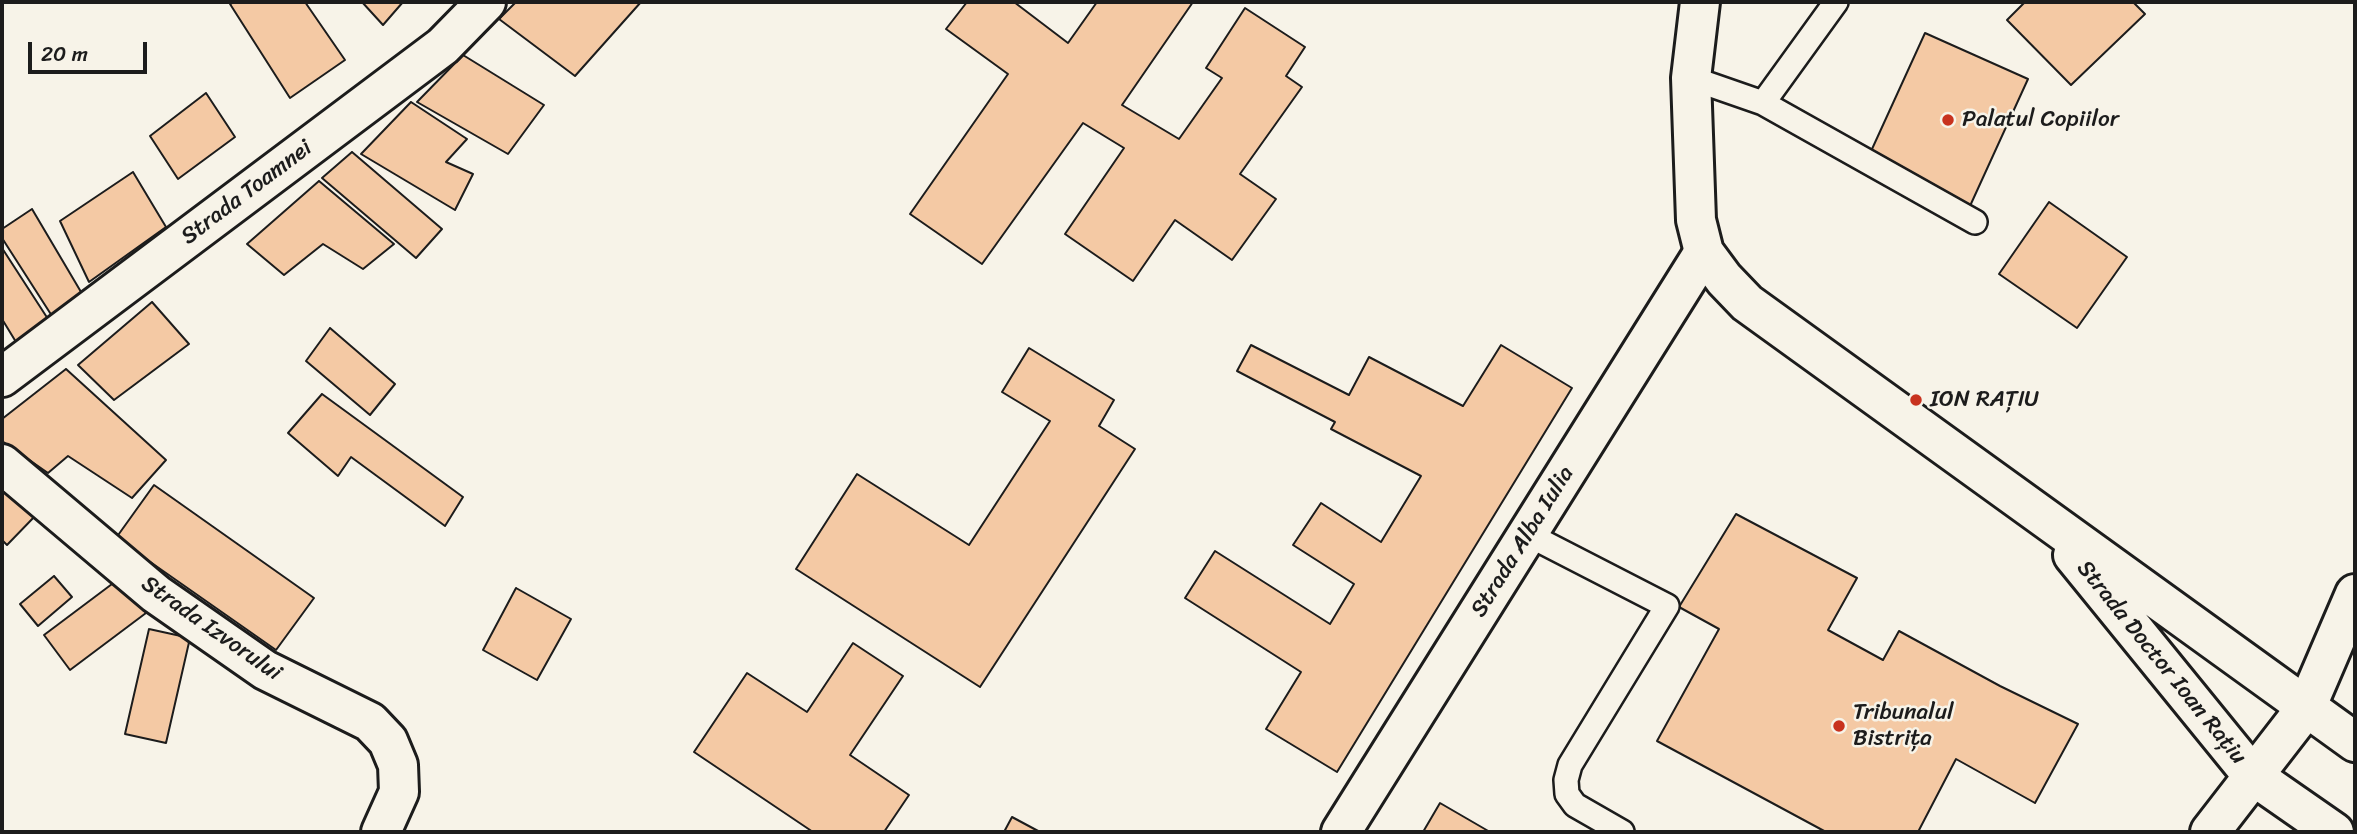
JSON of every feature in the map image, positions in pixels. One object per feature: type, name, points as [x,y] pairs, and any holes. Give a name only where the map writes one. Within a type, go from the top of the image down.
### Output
[{"type":"street","name":"Strada Toamnei","points":[[2,377],[443,46],[486,2]]},
{"type":"street","name":"Strada Doctor Ioan Rațiu","points":[[1675,2],[1692,64]]},
{"type":"street","name":"Strada Doctor Ioan Rațiu","points":[[1700,2],[1692,64],[1696,219],[1704,252],[1747,303],[2350,738]]},
{"type":"street","name":"Strada Alba Iulia","points":[[1341,832],[1704,252]]},
{"type":"street","name":"Strada Izvorului","points":[[2,464],[156,594],[265,670],[370,722],[388,741],[398,765],[399,792],[381,832]]},
{"type":"street","name":"Strada Doctor Ioan Rațiu","points":[[2038,513],[2252,775],[2334,832]]},
{"type":"street","points":[[2210,832],[2306,708],[2355,594]]},
{"type":"lane","points":[[1763,103],[1836,2]]},
{"type":"lane","points":[[1692,64],[1975,222]]},
{"type":"lane","points":[[1527,534],[1667,606],[1570,765],[1566,780],[1567,794],[1575,806],[1622,832]]},
{"type":"building","points":[[305,2],[345,60],[290,98],[230,4]]},
{"type":"building","points":[[362,2],[403,2],[383,25]]},
{"type":"building","points":[[516,2],[641,2],[575,76],[499,19]]},
{"type":"building","points":[[967,2],[1014,2],[1068,43],[1097,2],[1193,2],[1122,105],[1179,139],[1222,78],[1206,68],[1245,8],[1305,47],[1286,76],[1302,87],[1240,174],[1276,199],[1232,260],[1175,220],[1133,281],[1065,234],[1124,148],[1083,123],[982,264],[910,214],[1008,74],[946,29]]},
{"type":"building","points":[[2025,2],[2133,2],[2145,14],[2071,85],[2007,20]]},
{"type":"building","name":"Palatul Copiilor","points":[[1925,33],[2028,79],[1970,206],[1867,160]]},
{"type":"building","points":[[463,55],[544,105],[508,154],[417,102]]},
{"type":"building","points":[[206,93],[235,137],[178,179],[150,136]]},
{"type":"building","points":[[411,102],[467,139],[446,162],[473,174],[455,210],[361,154]]},
{"type":"building","points":[[352,152],[442,229],[416,258],[322,178]]},
{"type":"building","points":[[133,172],[166,227],[89,282],[60,221]]},
{"type":"building","points":[[319,181],[394,244],[363,269],[323,244],[284,275],[247,244]]},
{"type":"building","points":[[2049,202],[2127,257],[2077,328],[1999,274]]},
{"type":"building","points":[[32,209],[84,297],[52,316],[2,238],[2,229]]},
{"type":"building","points":[[2,248],[48,319],[16,342],[2,319]]},
{"type":"building","points":[[152,302],[189,344],[114,400],[78,365]]},
{"type":"building","points":[[330,328],[395,384],[370,415],[306,361]]},
{"type":"building","points":[[1251,345],[1349,395],[1369,357],[1463,406],[1501,345],[1572,388],[1337,772],[1266,729],[1301,672],[1185,598],[1215,551],[1330,624],[1354,584],[1293,545],[1321,503],[1381,542],[1421,476],[1331,429],[1335,422],[1237,371]]},
{"type":"building","points":[[1029,348],[1114,400],[1099,426],[1135,449],[980,687],[796,569],[857,474],[969,545],[1050,421],[1002,392]]},
{"type":"building","points":[[66,369],[166,460],[132,498],[68,456],[48,473],[2,441],[2,419]]},
{"type":"building","points":[[322,394],[463,497],[445,526],[351,457],[338,476],[288,433]]},
{"type":"building","points":[[2,481],[37,514],[7,545],[2,540]]},
{"type":"building","points":[[154,485],[314,598],[276,650],[116,538]]},
{"type":"building","points":[[1736,514],[1857,578],[1828,630],[1883,660],[1899,631],[2000,686],[2078,724],[2035,803],[1956,759],[1918,832],[1826,832],[1657,741],[1719,629],[1679,607]]},
{"type":"building","points":[[54,576],[72,597],[38,626],[20,604]]},
{"type":"building","points":[[120,578],[146,613],[70,670],[44,635]]},
{"type":"building","points":[[516,588],[571,619],[537,680],[483,650]]},
{"type":"building","points":[[149,629],[190,638],[166,743],[125,734]]},
{"type":"building","points":[[853,643],[903,676],[850,755],[909,795],[884,832],[813,832],[694,752],[747,673],[807,712]]},
{"type":"building","points":[[1440,803],[1490,832],[1423,832]]},
{"type":"building","points":[[1012,817],[1040,832],[1004,832]]},
{"type":"place","name":"Palatul Copiilor","points":[[1948,120]]},
{"type":"place","name":"ION RAȚIU","points":[[1916,400]]},
{"type":"place","name":"Tribunalul Bistrița","points":[[1839,726]]}]
